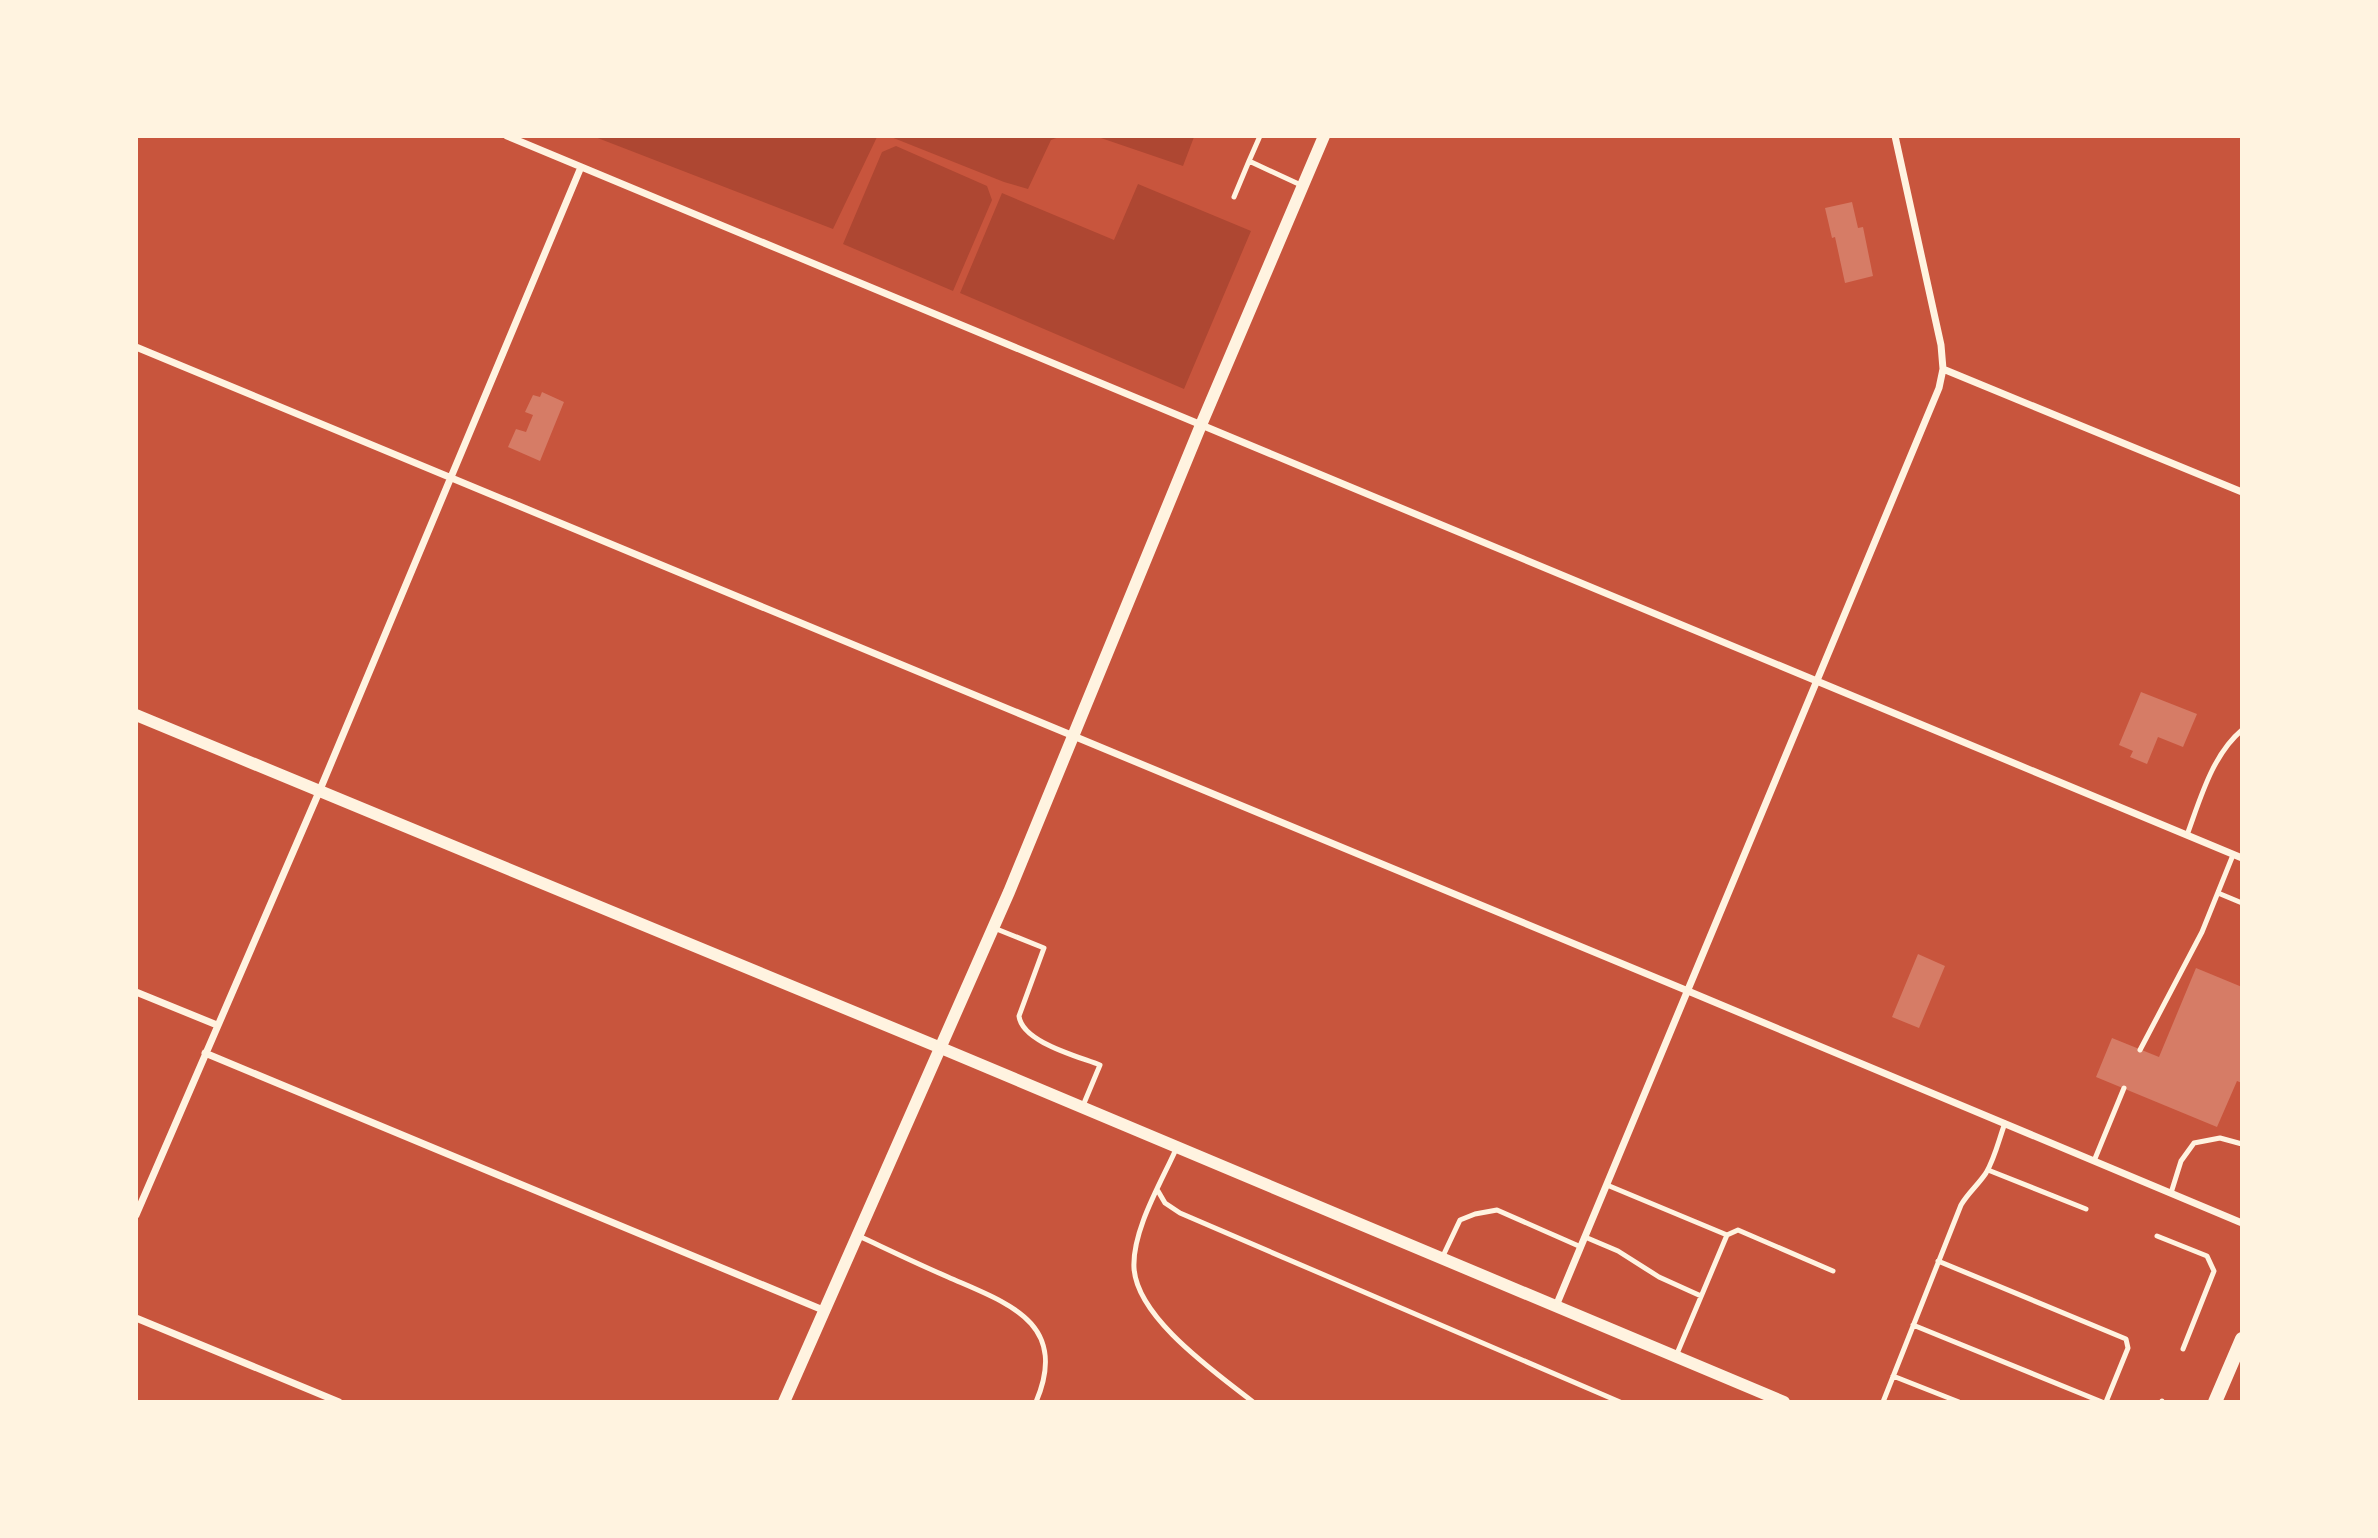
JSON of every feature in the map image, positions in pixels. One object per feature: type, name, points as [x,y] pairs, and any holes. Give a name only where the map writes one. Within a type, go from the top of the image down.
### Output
[{"type":"main road","points":[[2215,1402],[2242,1339]]},
{"type":"street","points":[[507,136],[2242,858]]},
{"type":"street","points":[[784,1402],[994,928],[1201,425],[1324,136]]},
{"type":"street","points":[[1556,1306],[1938,388],[1943,369],[1941,345],[1895,136]]},
{"type":"street","points":[[136,1215],[319,792],[581,167]]},
{"type":"street","points":[[136,347],[1688,990],[2242,1223]]},
{"type":"street","points":[[1943,369],[2242,492]]},
{"type":"street","points":[[136,715],[941,1048],[1784,1402]]},
{"type":"street","points":[[136,992],[217,1025]]},
{"type":"street","points":[[205,1053],[824,1310]]},
{"type":"street","points":[[136,1318],[339,1402]]},
{"type":"lane","points":[[1234,197],[1259,136]]},
{"type":"lane","points":[[1249,161],[1303,186]]},
{"type":"lane","points":[[2187,835],[2212,772],[2230,741],[2242,730]]},
{"type":"lane","points":[[2140,1050],[2196,944],[2233,855]]},
{"type":"lane","points":[[2218,893],[2242,903]]},
{"type":"lane","points":[[994,928],[1044,948],[1019,1016],[1020,1024],[1030,1036],[1100,1065],[1082,1108]]},
{"type":"lane","points":[[2094,1161],[2124,1088]]},
{"type":"lane","points":[[1883,1402],[1961,1205],[1988,1170],[2005,1123]]},
{"type":"lane","points":[[2171,1194],[2181,1161],[2194,1143],[2220,1138],[2242,1143]]},
{"type":"lane","points":[[1177,1147],[1141,1230],[1134,1267],[1139,1290],[1151,1311],[1172,1334],[1253,1402]]},
{"type":"lane","points":[[1988,1170],[2086,1209]]},
{"type":"lane","points":[[1607,1185],[1727,1235]]},
{"type":"lane","points":[[1158,1191],[1165,1203],[1180,1213],[1620,1402]]},
{"type":"lane","points":[[1442,1258],[1460,1220],[1497,1210],[1581,1247]]},
{"type":"lane","points":[[1676,1356],[1727,1235],[1738,1230],[1833,1271]]},
{"type":"lane","points":[[857,1235],[1013,1306],[1030,1321],[1038,1333],[1046,1368],[1036,1402]]},
{"type":"lane","points":[[2157,1236],[2207,1256],[2214,1271],[2183,1349]]},
{"type":"lane","points":[[1585,1237],[1618,1251],[1659,1277],[1701,1296]]},
{"type":"lane","points":[[1913,1325],[2104,1402],[2128,1348],[2126,1339],[1938,1261]]},
{"type":"lane","points":[[1893,1376],[1959,1402]]},
{"type":"shaded area","points":[[877,136],[833,229],[595,137]]},
{"type":"shaded area","points":[[891,137],[1059,137],[1051,140],[1028,189]]},
{"type":"shaded area","points":[[1098,137],[1194,137],[1183,166]]},
{"type":"shaded area","points":[[896,146],[987,186],[992,200],[953,291],[843,244],[882,152]]},
{"type":"shaded area","points":[[1138,184],[1251,231],[1184,389],[960,293],[1002,193],[1114,240]]},
{"type":"building","points":[[1852,202],[1858,228],[1863,227],[1873,276],[1845,283],[1835,237],[1832,238],[1825,208]]},
{"type":"building","points":[[542,392],[564,402],[540,461],[508,447],[516,429],[526,432],[533,415],[525,412],[533,395],[540,397]]},
{"type":"building","points":[[2141,692],[2197,714],[2183,747],[2158,737],[2147,764],[2130,757],[2133,751],[2119,745]]},
{"type":"building","points":[[1918,954],[1945,966],[1919,1028],[1892,1017]]},
{"type":"building","points":[[2196,968],[2242,987],[2242,1083],[2237,1081],[2217,1127],[2096,1077],[2112,1038],[2159,1057]]}]
